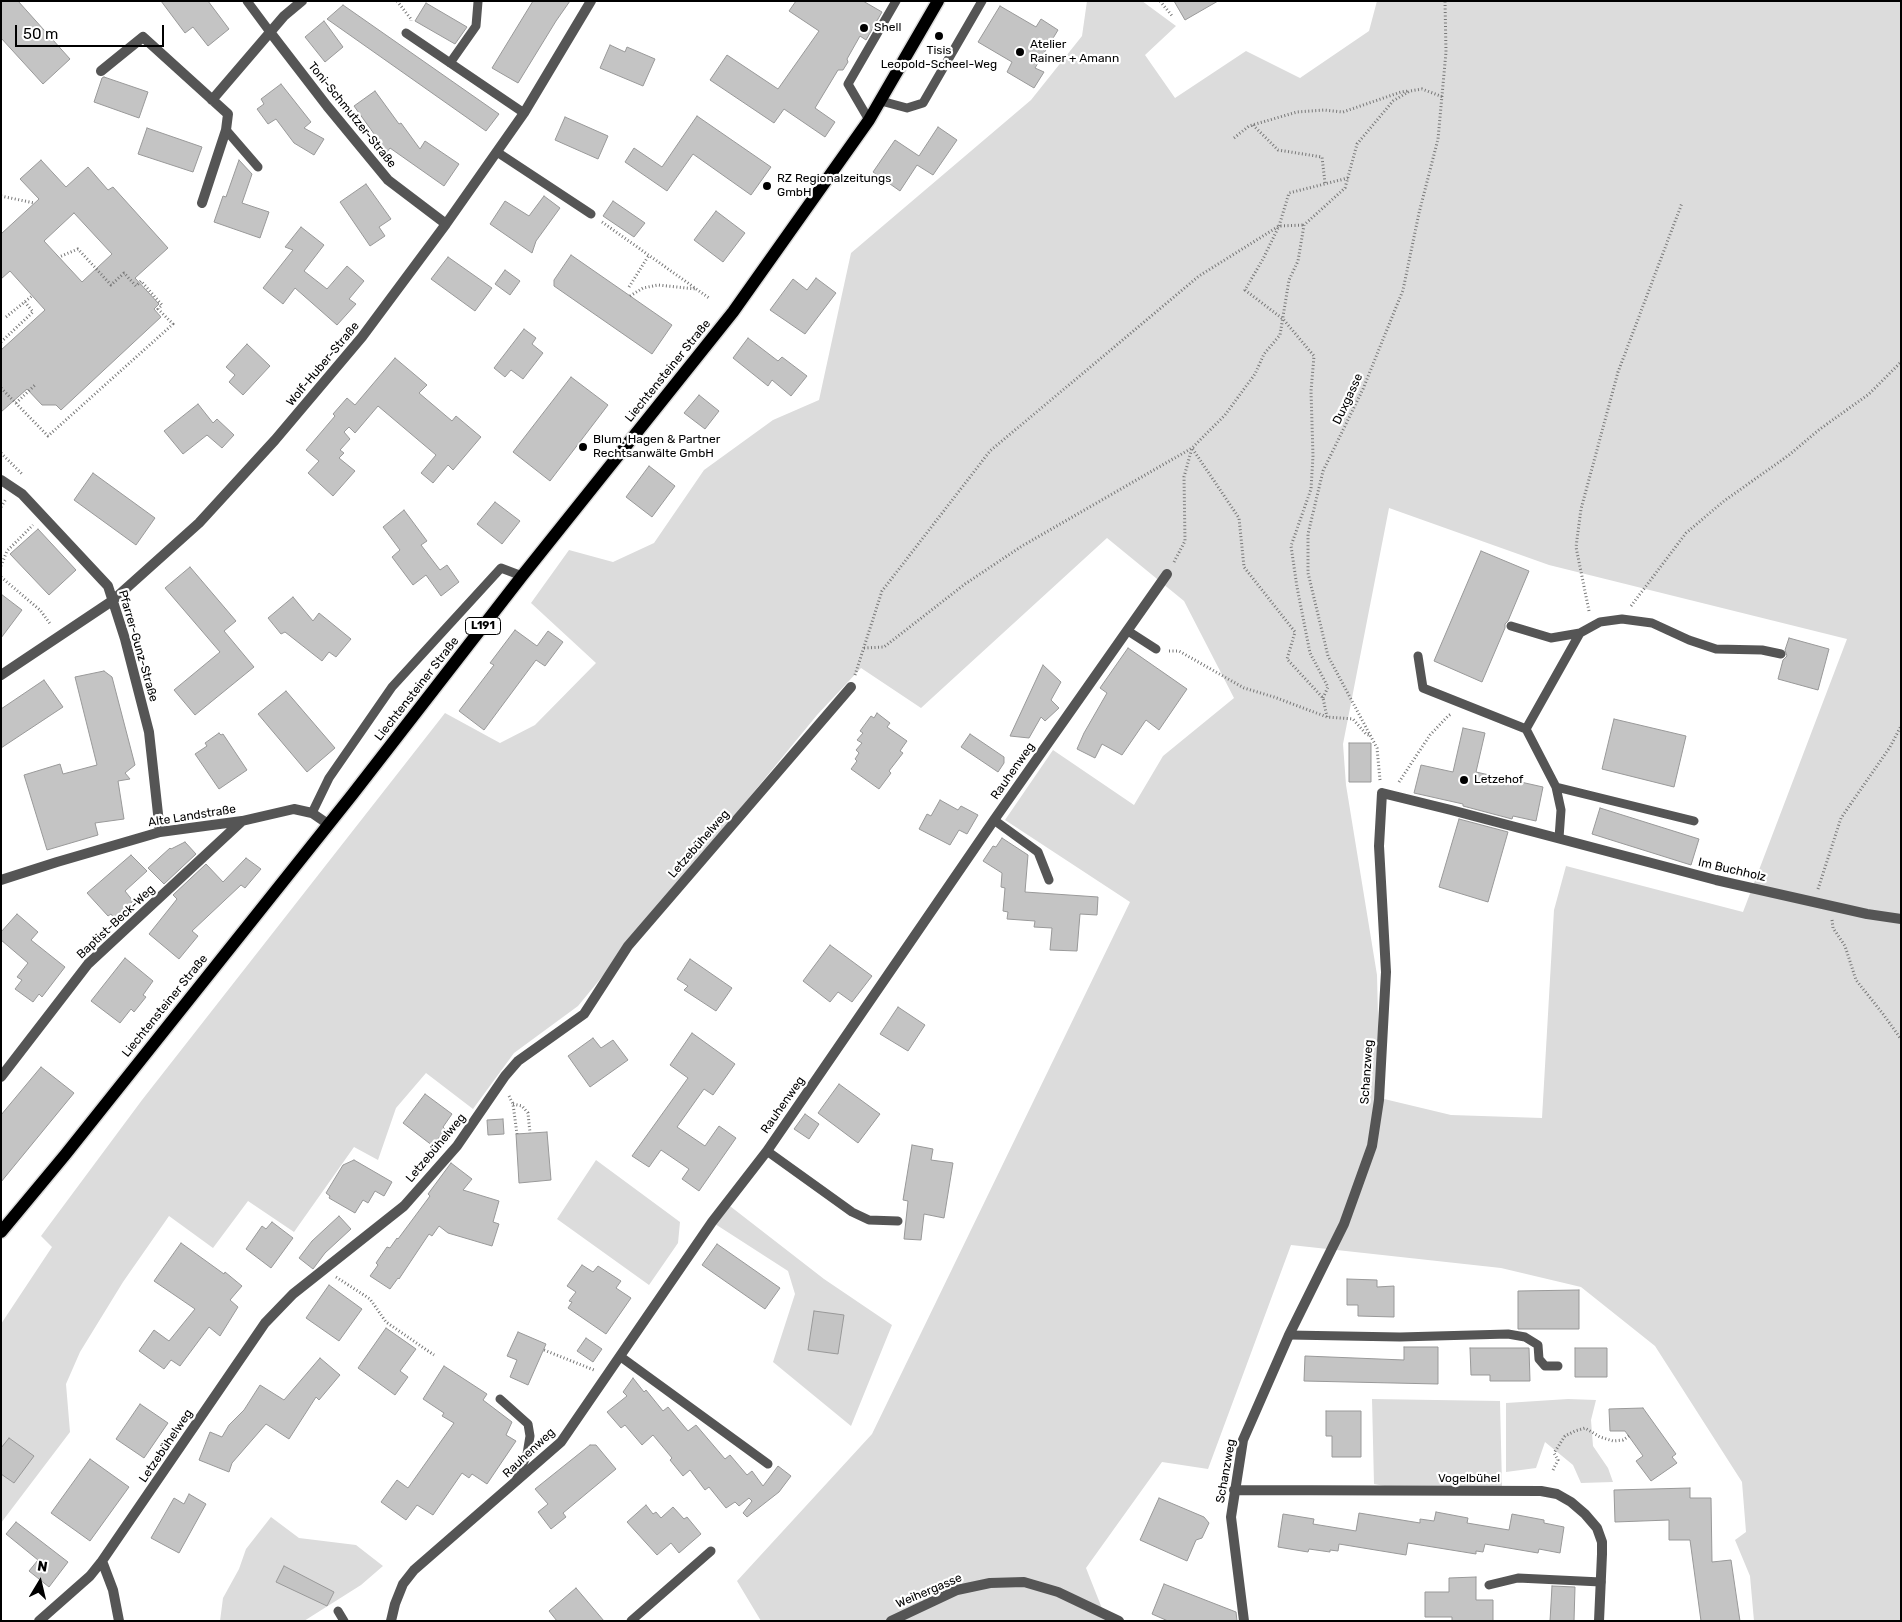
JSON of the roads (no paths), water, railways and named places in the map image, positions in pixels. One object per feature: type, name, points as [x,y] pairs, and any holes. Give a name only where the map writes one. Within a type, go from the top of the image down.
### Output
[{"type":"main road","name":"Liechtensteiner Straße","points":[[1,1232],[352,796],[522,576],[733,312],[869,120],[938,1]]},
{"type":"street","points":[[212,100],[284,16],[302,1]]},
{"type":"street","name":"Wolf-Huber-Straße","points":[[1,675],[112,601],[198,523],[275,440],[362,337],[498,152],[524,113],[591,1]]},
{"type":"street","name":"Toni-Schmutzer-Straße","points":[[270,32],[327,106],[388,180],[446,224]]},
{"type":"street","points":[[101,71],[143,37],[228,114],[226,130],[202,203]]},
{"type":"street","name":"Pfarrer-Gunz-Straße","points":[[1,480],[22,494],[108,586],[125,639],[149,732],[160,832]]},
{"type":"street","name":"Rauhenweg","points":[[391,1621],[403,1584],[414,1570],[562,1442],[712,1222],[766,1151],[994,820],[1167,574]]},
{"type":"street","name":"Letzebühelweg","points":[[39,1621],[90,1576],[102,1561],[265,1323],[293,1294],[404,1206],[457,1146],[518,1061],[584,1014],[628,946],[851,687]]},
{"type":"street","name":"Im Buchholz","points":[[1382,794],[1451,810],[1716,880],[1867,914],[1901,919]]},
{"type":"street","name":"Schanzweg","points":[[1244,1621],[1231,1517],[1243,1440],[1289,1335],[1344,1224],[1372,1146],[1379,1100],[1386,972],[1379,846],[1382,794]]},
{"type":"street","name":"Alte Landstraße","points":[[1,880],[160,832],[242,821],[294,809],[312,813],[328,824]]},
{"type":"street","name":"Baptist-Beck-Weg","points":[[1,1077],[88,964],[242,821]]},
{"type":"street","name":"Vogelbühel","points":[[1234,1490],[1541,1492],[1557,1494],[1578,1508],[1597,1528],[1602,1542],[1599,1621]]},
{"type":"street","points":[[102,1561],[113,1590],[119,1621]]},
{"type":"street","name":"Weihergasse","points":[[891,1621],[957,1590],[990,1583],[1024,1582],[1058,1592],[1119,1621]]},
{"type":"lane","name":"Toni-Schmutzer-Straße","points":[[246,1],[270,32]]},
{"type":"lane","points":[[869,120],[848,84],[896,1]]},
{"type":"lane","points":[[881,101],[907,108],[923,103],[982,1]]},
{"type":"lane","points":[[450,63],[476,26],[478,2]]},
{"type":"lane","points":[[406,33],[524,113]]},
{"type":"lane","points":[[226,130],[258,167]]},
{"type":"lane","points":[[498,152],[592,214]]},
{"type":"lane","points":[[312,813],[329,778],[392,687],[501,568],[522,576]]},
{"type":"lane","points":[[1511,626],[1551,638],[1580,633],[1600,622],[1622,619],[1652,623],[1689,640],[1716,649],[1762,650],[1781,654]]},
{"type":"lane","points":[[1128,630],[1156,649]]},
{"type":"lane","points":[[1526,729],[1580,633]]},
{"type":"lane","points":[[1418,656],[1423,688],[1526,729],[1556,787],[1560,810],[1559,838]]},
{"type":"lane","points":[[1556,787],[1694,821]]},
{"type":"lane","points":[[994,820],[1038,852],[1049,880]]},
{"type":"lane","points":[[766,1151],[852,1212],[869,1220],[898,1221]]},
{"type":"lane","points":[[1289,1335],[1400,1338],[1508,1334],[1525,1337],[1538,1345],[1539,1359],[1545,1366],[1558,1366]]},
{"type":"lane","points":[[621,1357],[768,1464]]},
{"type":"lane","points":[[500,1399],[528,1424],[530,1436],[527,1454],[515,1483]]},
{"type":"lane","points":[[630,1621],[711,1552]]},
{"type":"lane","points":[[1488,1585],[1518,1578],[1601,1582]]},
{"type":"lane","points":[[338,1610],[344,1621]]},
{"type":"place","name":"Shell","points":[[864,28]]},
{"type":"place","name":"Tisis Leopold-Scheel-Weg","points":[[939,36]]},
{"type":"place","name":"Atelier Rainer + Amann","points":[[1020,52]]},
{"type":"place","name":"RZ Regionalzeitungs GmbH","points":[[767,186]]},
{"type":"place","name":"Blum, Hagen & Partner Rechtsanwälte GmbH","points":[[583,447]]},
{"type":"place","name":"Letzehof","points":[[1464,780]]}]
